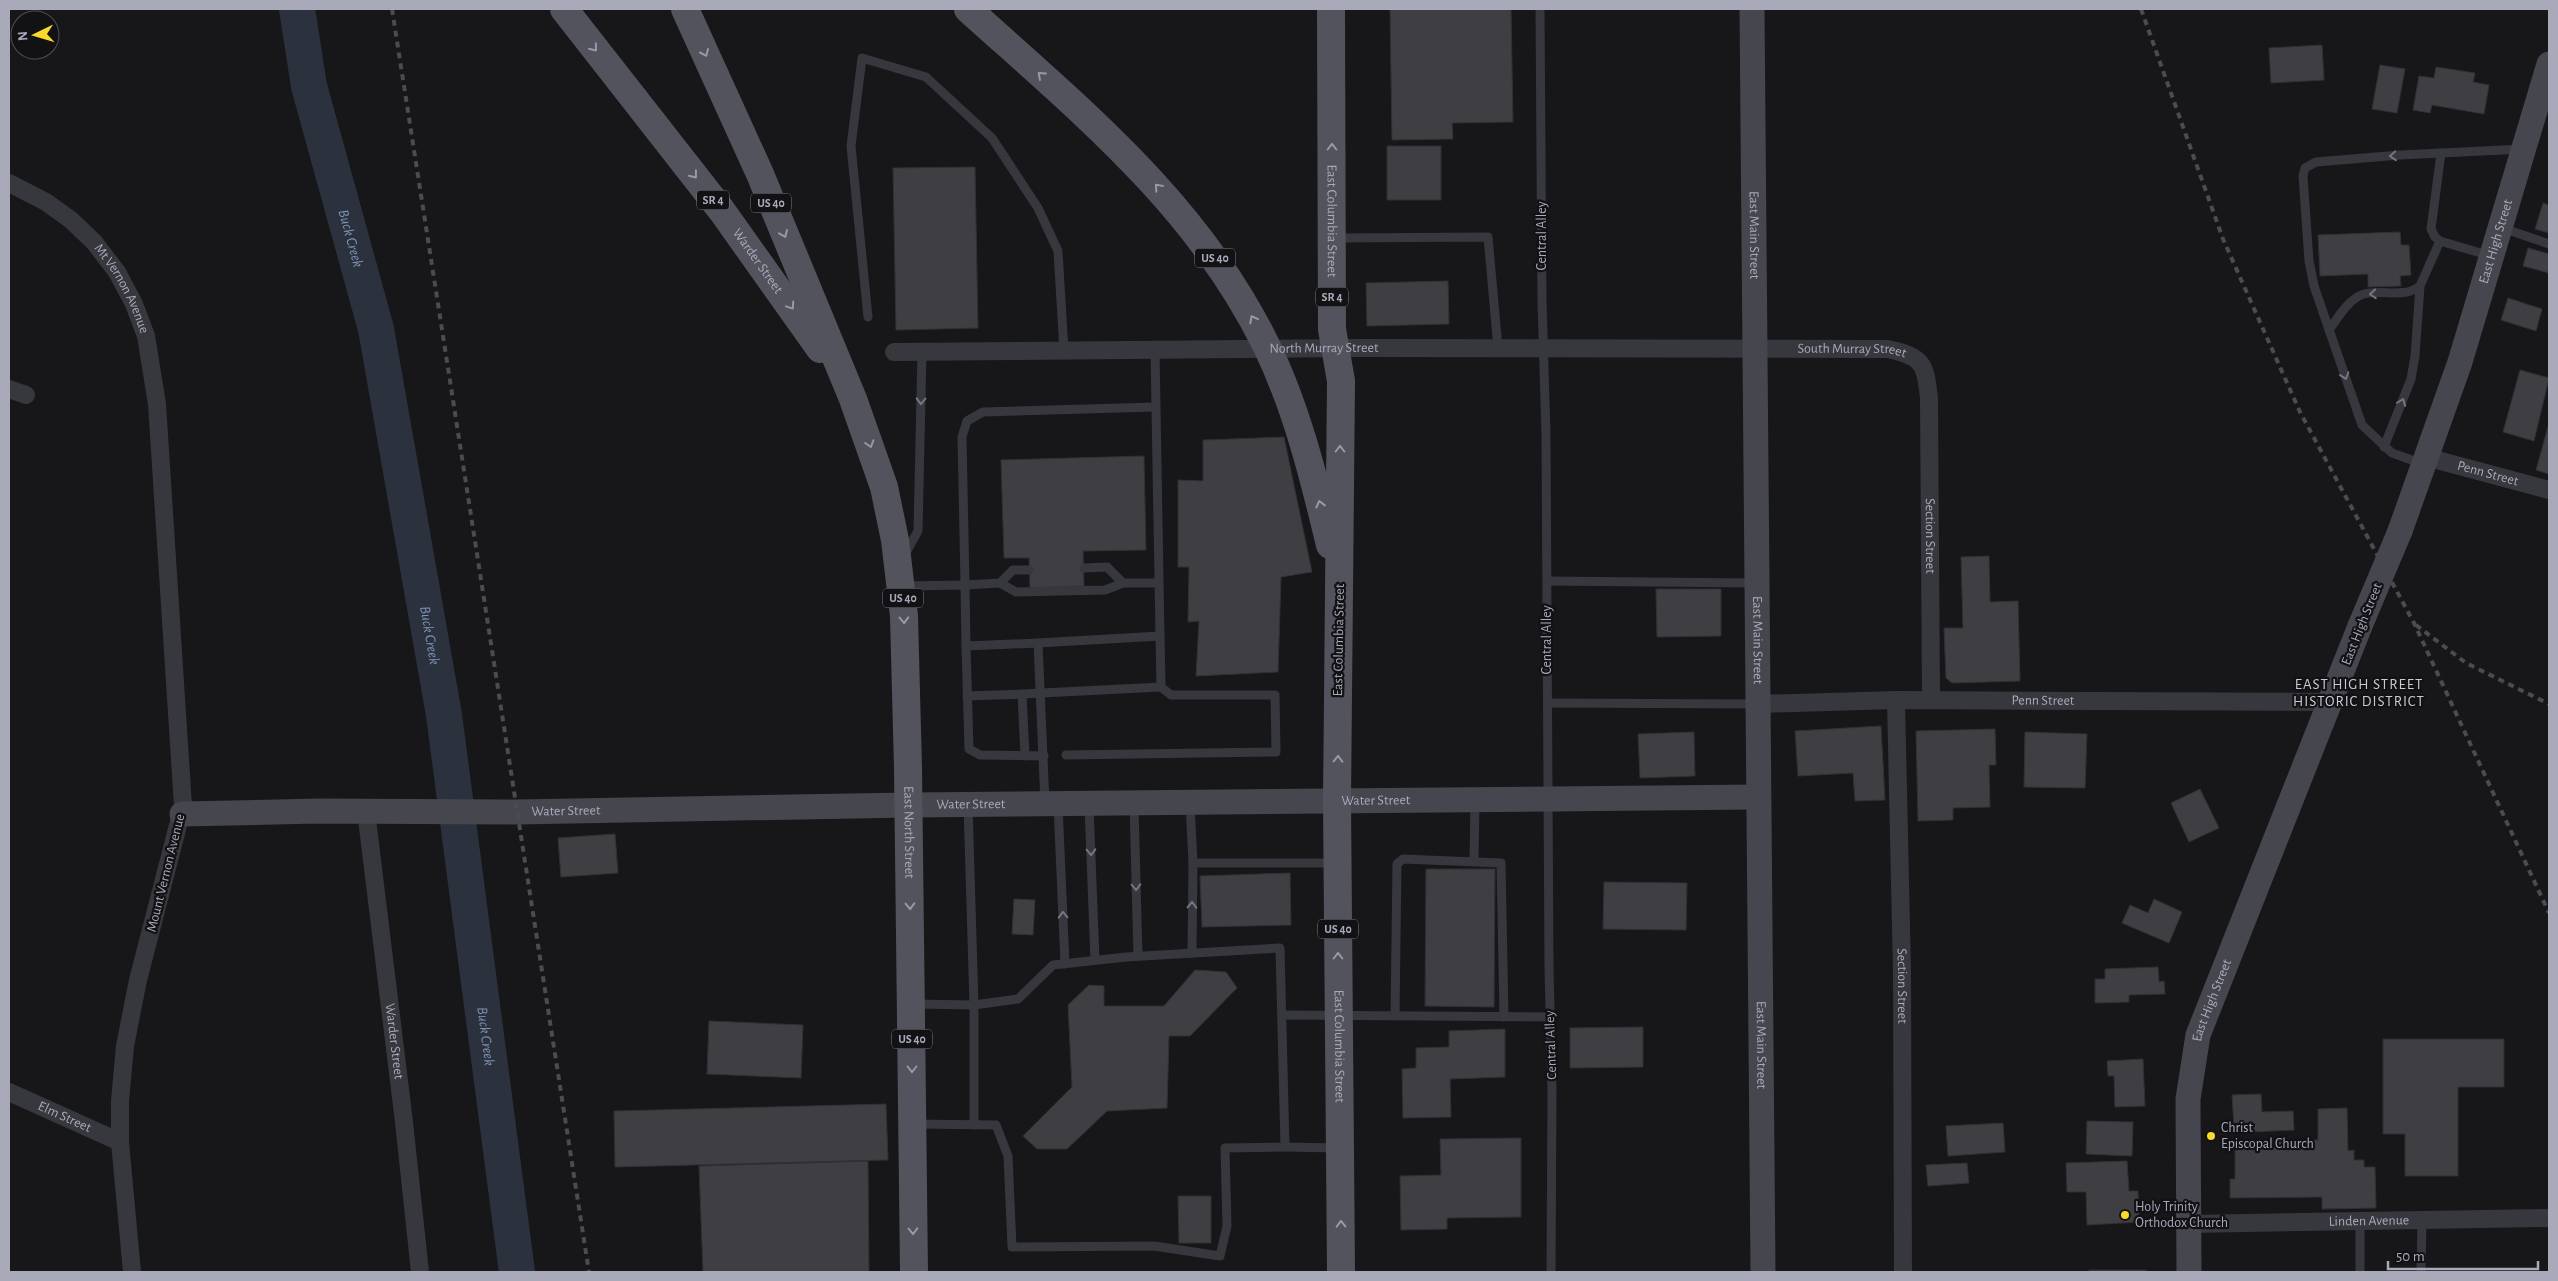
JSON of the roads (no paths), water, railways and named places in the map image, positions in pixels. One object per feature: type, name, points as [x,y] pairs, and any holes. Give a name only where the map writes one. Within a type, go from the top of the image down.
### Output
[{"type":"main road","name":"Warder Street","points":[[564,9],[722,211],[784,297],[853,399]]},
{"type":"main road","name":"US 40","points":[[685,9],[760,174],[853,399]]},
{"type":"main road","name":"US 40","points":[[968,9],[1105,133],[1153,181],[1188,222],[1225,272],[1268,348],[1288,398],[1316,486],[1340,585]]},
{"type":"main road","name":"East Columbia Street","points":[[1331,9],[1334,348],[1340,381],[1337,801],[1341,1272]]},
{"type":"main road","name":"East North Street","points":[[853,399],[884,487],[901,575],[909,805],[914,1272]]},
{"type":"street","name":"East Main Street","points":[[1752,9],[1763,1272]]},
{"type":"street","name":"East High Street","points":[[2189,1272],[2188,1099],[2198,1035],[2360,626],[2400,531],[2460,362],[2490,256],[2549,64]]},
{"type":"street","name":"Mt Vernon Avenue","points":[[9,183],[46,202],[71,220],[94,242],[116,272],[134,304],[146,336],[153,369],[159,441]]},
{"type":"street","name":"North Murray Street","points":[[894,352],[1268,348],[1754,348]]},
{"type":"street","name":"South Murray Street","points":[[1754,348],[1888,349],[1902,352],[1920,361],[1926,372],[1928,385]]},
{"type":"street","name":"Section Street","points":[[1928,385],[1931,694]]},
{"type":"street","points":[[9,389],[26,395]]},
{"type":"street","name":"Mount Vernon Avenue","points":[[132,1272],[120,1142],[120,1101],[126,1046],[138,980],[182,814],[159,441]]},
{"type":"street","name":"Penn Street","points":[[2425,460],[2549,490]]},
{"type":"street","name":"Penn Street","points":[[1757,704],[1896,700],[1931,694],[2330,702]]},
{"type":"street","name":"Section Street","points":[[1896,700],[1902,972],[1903,1272]]},
{"type":"street","name":"Water Street","points":[[182,814],[366,811],[495,812],[968,804],[1758,797]]},
{"type":"street","name":"Warder Street","points":[[366,811],[402,1102],[420,1272]]},
{"type":"street","name":"Elm Street","points":[[9,1092],[120,1142]]},
{"type":"street","name":"Linden Avenue","points":[[2188,1224],[2549,1218]]},
{"type":"lane","name":"Central Alley","points":[[1540,9],[1552,1091],[1550,1272]]},
{"type":"lane","points":[[868,317],[851,146],[862,58],[926,77],[992,138],[1038,208],[1058,251],[1064,351]]},
{"type":"lane","points":[[2425,460],[2392,453],[2362,425],[2314,286],[2309,261],[2303,176],[2305,168],[2316,162],[2523,149]]},
{"type":"lane","points":[[2441,153],[2431,229],[2435,237],[2440,241],[2490,256]]},
{"type":"lane","points":[[2499,227],[2549,244]]},
{"type":"lane","points":[[1332,238],[1488,237],[1498,348]]},
{"type":"lane","points":[[2384,447],[2411,379],[2415,356],[2420,286],[2440,241]]},
{"type":"lane","points":[[2329,330],[2345,310],[2362,294],[2412,292],[2420,286]]},
{"type":"lane","points":[[1155,350],[1161,687]]},
{"type":"lane","points":[[922,352],[918,531],[901,575],[965,585],[1000,583],[1016,592],[1105,590],[1123,582],[1158,583]]},
{"type":"lane","points":[[1044,756],[980,755],[969,749],[962,436],[967,421],[983,412],[1155,408]]},
{"type":"lane","points":[[1084,568],[1107,567],[1123,582]]},
{"type":"lane","points":[[1000,583],[1013,570],[1029,570]]},
{"type":"lane","points":[[1547,581],[1756,583]]},
{"type":"lane","points":[[966,646],[1160,636]]},
{"type":"lane","points":[[1038,643],[1044,756],[1051,804],[1064,964]]},
{"type":"lane","points":[[967,696],[1161,687],[1171,695],[1275,695],[1276,752],[1066,755]]},
{"type":"lane","points":[[1022,694],[1024,756]]},
{"type":"lane","points":[[1548,703],[1757,704]]},
{"type":"lane","points":[[1474,860],[1475,801]]},
{"type":"lane","points":[[1190,802],[1193,863],[1192,953]]},
{"type":"lane","points":[[1089,803],[1095,960]]},
{"type":"lane","points":[[1134,803],[1138,956]]},
{"type":"lane","points":[[968,804],[974,1005],[974,1125]]},
{"type":"lane","points":[[1395,1016],[1397,864],[1403,859],[1498,861],[1502,866],[1504,1017]]},
{"type":"lane","points":[[1193,863],[1338,862]]},
{"type":"lane","points":[[912,1004],[974,1005],[1018,999],[1053,966],[1064,964],[1138,956],[1280,948],[1285,1147]]},
{"type":"lane","points":[[1282,1015],[1550,1017]]},
{"type":"lane","points":[[912,1124],[996,1125],[1008,1156],[1012,1247],[1154,1246],[1220,1256],[1227,1226],[1225,1148],[1340,1148]]},
{"type":"lane","points":[[2422,1220],[2422,1272]]},
{"type":"lane","points":[[2360,1221],[2360,1272]]},
{"type":"waterway","name":"Buck Creek","points":[[297,9],[309,86],[376,329],[444,715],[517,1272]]},
{"type":"railway","points":[[392,9],[589,1272]]},
{"type":"railway","points":[[2141,9],[2223,239],[2300,412],[2414,623],[2549,913]]},
{"type":"railway","points":[[2416,625],[2466,663],[2549,704]]},
{"type":"place","name":"Christ Episcopal Church","points":[[2211,1136]]},
{"type":"place","name":"Holy Trinity Orthodox Church","points":[[2125,1215]]},
{"type":"district","name":"EAST HIGH STREET HISTORIC DISTRICT","points":[[2359,692]]}]
